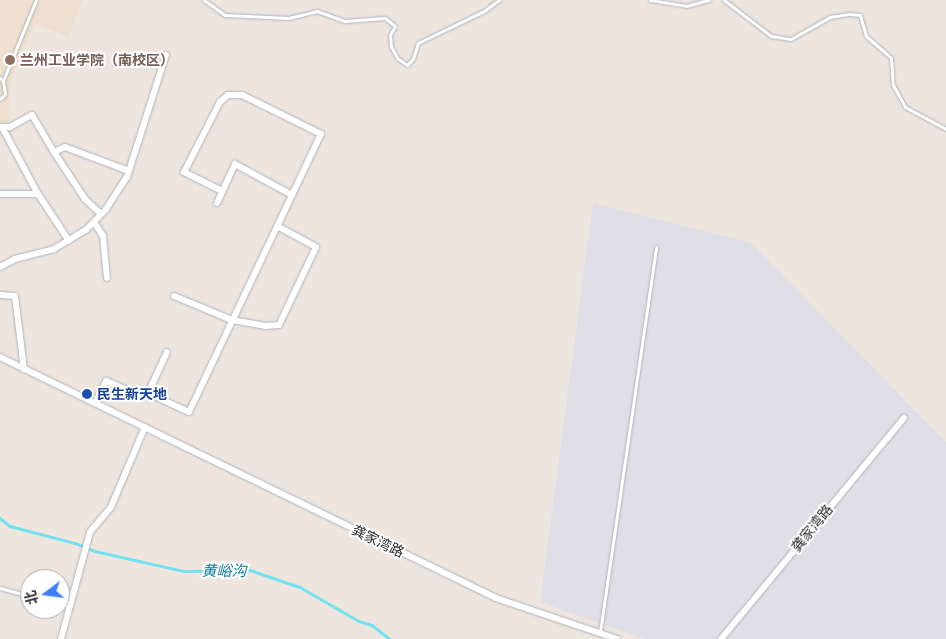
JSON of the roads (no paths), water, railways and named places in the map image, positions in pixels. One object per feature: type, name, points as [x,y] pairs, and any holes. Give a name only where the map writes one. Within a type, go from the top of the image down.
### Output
[{"type":"street","points":[[0,267],[15,260],[54,249],[86,230],[101,214],[129,171],[166,55]]},
{"type":"street","points":[[94,403],[106,381],[137,394],[148,393],[189,412],[321,134],[238,93],[228,95],[220,102],[184,172],[222,191]]},
{"type":"street","points":[[69,241],[38,194],[1,127],[10,127],[32,115],[85,199],[101,214]]},
{"type":"street","points":[[54,152],[65,147],[129,171]]},
{"type":"street","points":[[216,203],[235,164],[292,195]]},
{"type":"street","points":[[0,194],[38,194]]},
{"type":"street","points":[[94,222],[103,236],[107,278]]},
{"type":"street","points":[[174,296],[232,320],[265,326],[279,325],[316,247],[277,226]]},
{"type":"street","points":[[0,295],[15,296],[24,369]]},
{"type":"street","points":[[148,393],[166,352]]},
{"type":"street","name":"龚家湾路","points":[[0,357],[496,598],[617,639]]},
{"type":"street","name":"龚家湾路","points":[[721,639],[904,418]]},
{"type":"street","points":[[70,607],[90,532],[111,507],[145,427]]},
{"type":"street","points":[[61,639],[67,619]]},
{"type":"lane","points":[[0,99],[4,94],[1,79],[36,0]]},
{"type":"lane","points":[[204,0],[225,15],[289,18],[317,11],[344,21],[385,18],[394,26],[390,35],[391,46],[397,58],[407,65],[413,59],[418,43],[484,11],[499,0]]},
{"type":"lane","points":[[650,0],[686,6],[709,0]]},
{"type":"lane","points":[[724,0],[771,36],[791,39],[830,17],[849,14],[860,15],[866,36],[891,58],[893,85],[905,107],[946,129]]},
{"type":"lane","points":[[600,633],[656,247]]},
{"type":"lane","points":[[0,588],[20,593]]},
{"type":"waterway","name":"黄峪沟","points":[[0,518],[10,526],[75,543],[95,551],[184,571],[250,570],[300,587],[359,621],[372,625],[390,639]]},
{"type":"place","name":"兰州工业学院（南校区）","points":[[10,60]]},
{"type":"place","name":"民生新天地","points":[[87,394]]}]
